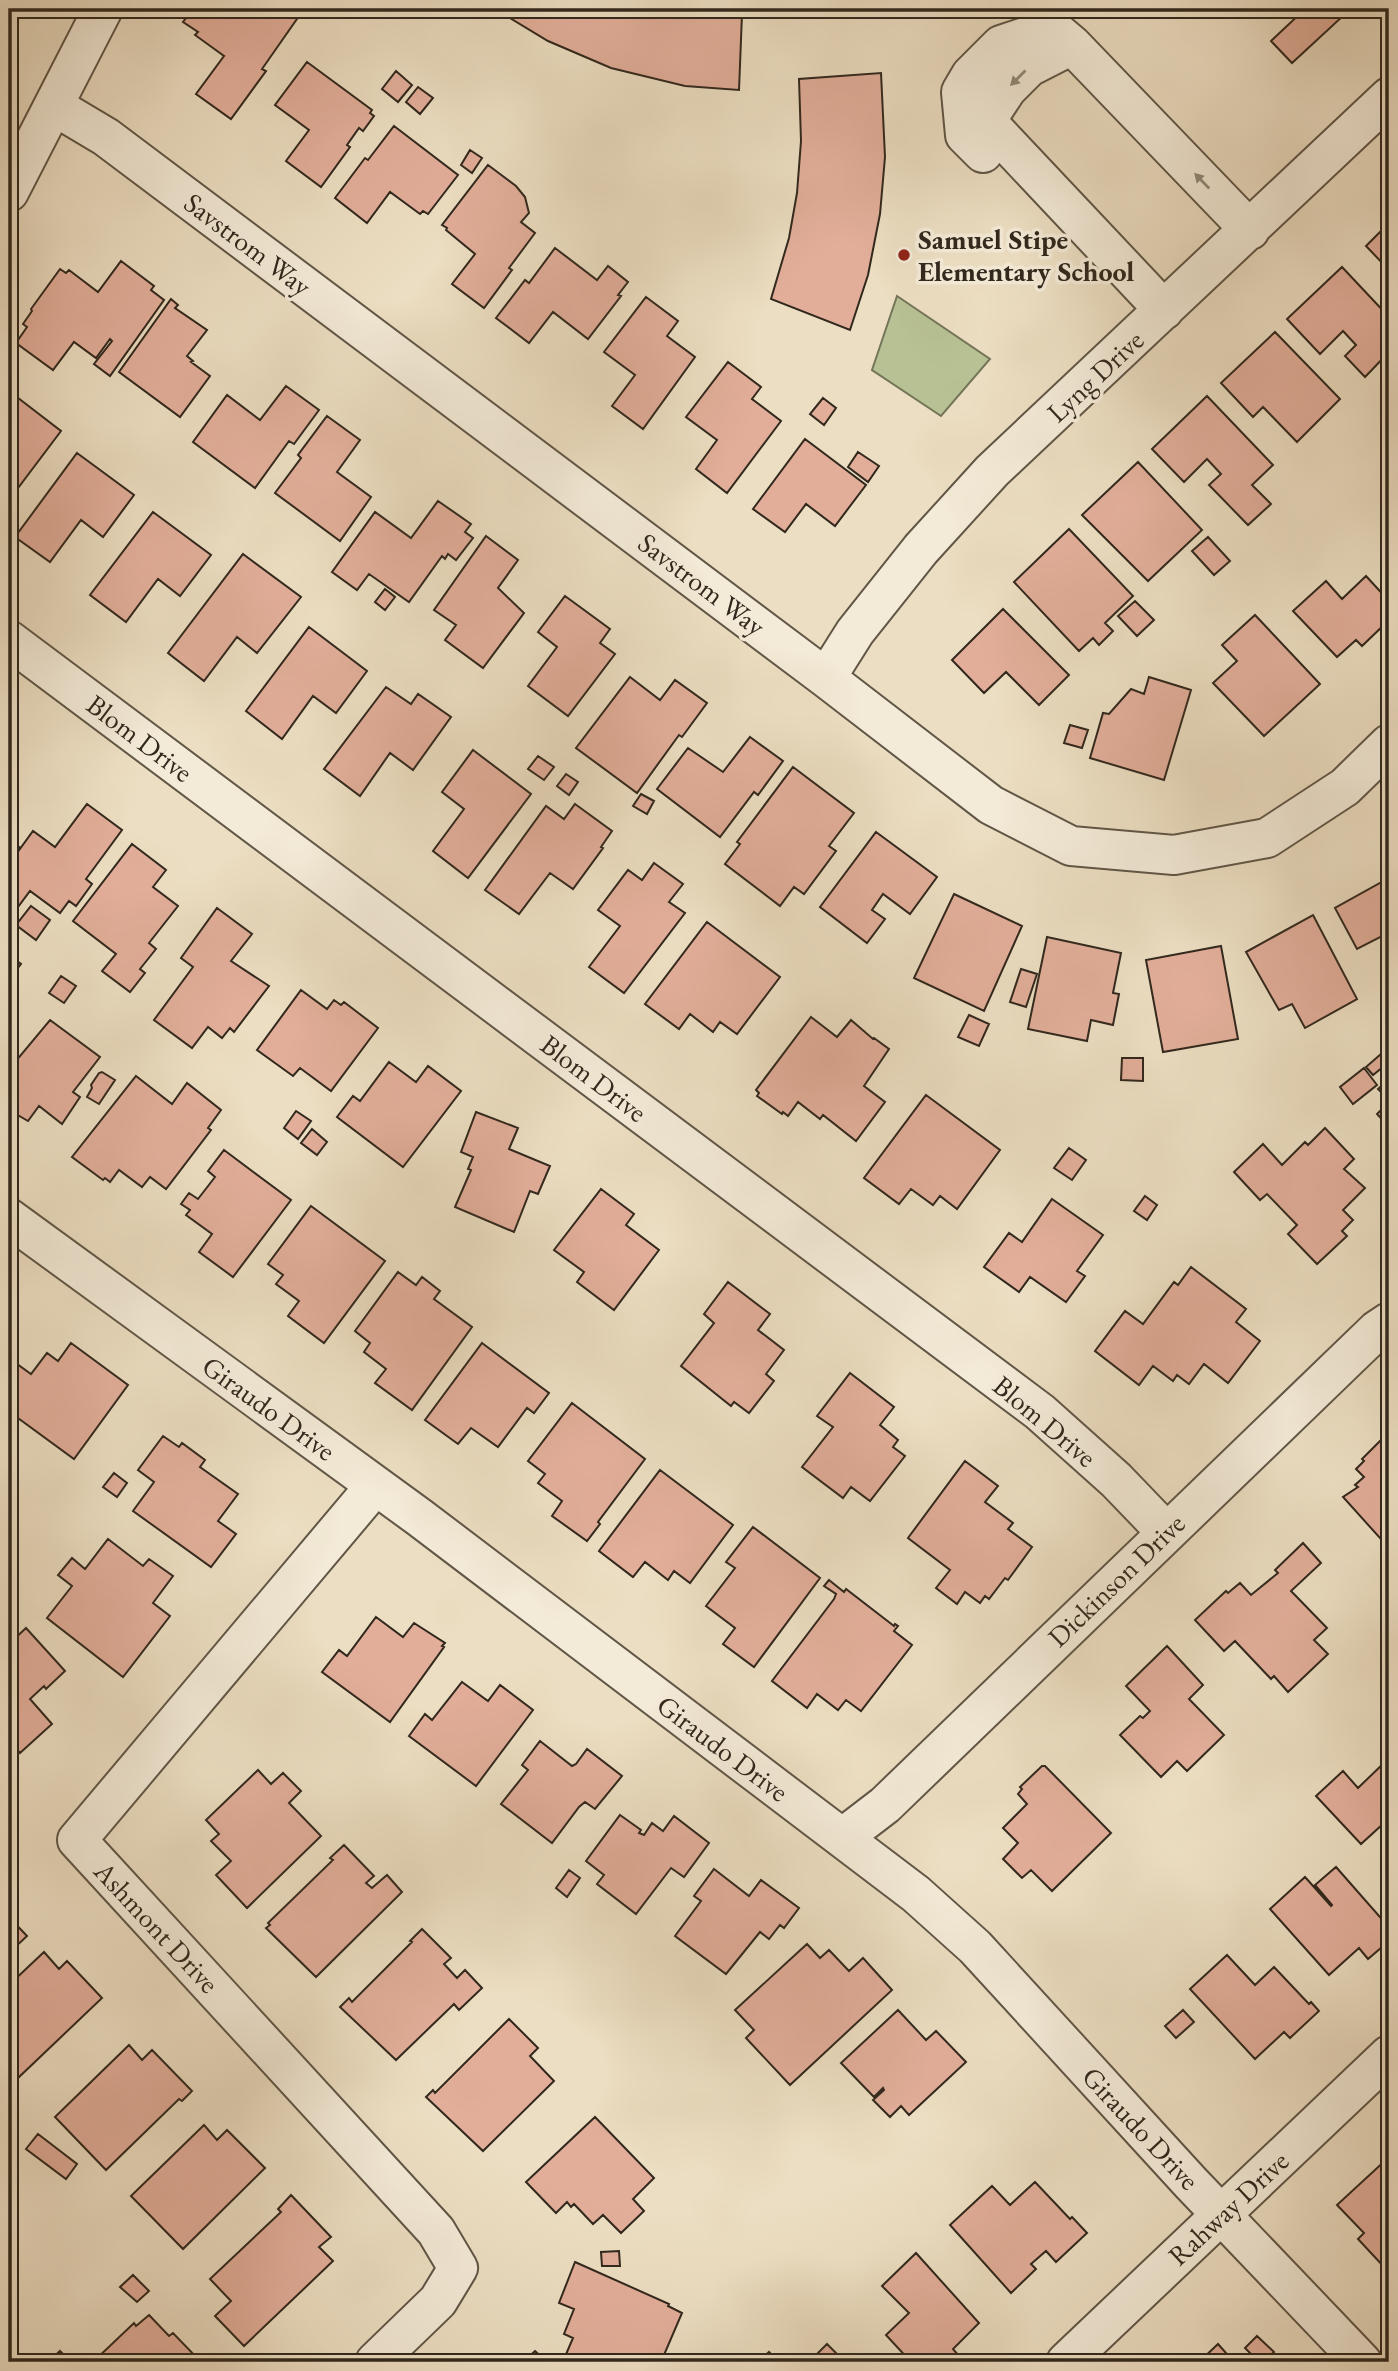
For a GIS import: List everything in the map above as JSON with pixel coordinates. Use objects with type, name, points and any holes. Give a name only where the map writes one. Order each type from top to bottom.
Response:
[{"type":"street","points":[[9,192],[103,9]]},
{"type":"street","points":[[1156,318],[965,135],[961,92],[971,75],[1001,45],[1025,37],[1059,34],[1250,230]]},
{"type":"street","name":"Lyng Drive","points":[[826,678],[855,632],[921,549],[992,471],[1389,97]]},
{"type":"street","name":"Savstrom Way","points":[[54,106],[106,137],[991,805],[1071,846],[1174,856],[1267,838],[1345,787],[1389,744]]},
{"type":"street","name":"Blom Drive","points":[[9,640],[1040,1412],[1116,1480],[1166,1532]]},
{"type":"street","name":"Giraudo Drive","points":[[15,1233],[375,1486],[916,1894],[975,1947],[1221,2214],[1362,2362]]},
{"type":"street","name":"Dickinson Drive","points":[[842,1838],[885,1805],[1166,1532],[1377,1330],[1389,1322]]},
{"type":"street","name":"Ashmont Drive","points":[[375,1486],[77,1840],[436,2231],[453,2258],[458,2268],[438,2301],[375,2362]]},
{"type":"street","name":"Rahway Drive","points":[[1066,2362],[1389,2055]]},
{"type":"green space","points":[[897,296],[990,359],[941,416],[872,370]]},
{"type":"building","points":[[193,9],[288,9],[299,16],[262,69],[266,71],[231,119],[196,94],[224,56],[195,35],[198,32],[183,22]]},
{"type":"building","points":[[495,9],[699,9],[742,14],[739,90],[685,86],[611,68],[548,41]]},
{"type":"building","points":[[1305,9],[1338,9],[1344,15],[1292,63],[1271,41]]},
{"type":"building","points":[[307,62],[372,110],[370,113],[374,116],[363,131],[359,128],[347,145],[350,147],[321,187],[286,161],[309,130],[275,105]]},
{"type":"building","points":[[396,71],[412,85],[398,102],[382,89]]},
{"type":"building","points":[[881,73],[885,157],[880,214],[868,275],[850,330],[771,299],[789,238],[797,193],[801,141],[799,79]]},
{"type":"building","points":[[418,87],[433,98],[420,114],[406,102]]},
{"type":"building","points":[[394,126],[458,175],[428,214],[423,211],[420,214],[390,192],[367,223],[335,198],[365,158],[368,160]]},
{"type":"building","points":[[470,150],[482,158],[472,173],[461,165]]},
{"type":"building","points":[[488,165],[516,186],[525,197],[529,213],[521,222],[535,233],[484,308],[452,284],[475,254],[442,225]]},
{"type":"building","points":[[1389,223],[1389,270],[1366,246]]},
{"type":"building","points":[[555,248],[597,280],[608,266],[628,282],[618,295],[621,296],[588,339],[553,312],[529,343],[496,318],[525,280],[529,283]]},
{"type":"building","points":[[121,261],[154,286],[151,290],[164,300],[110,376],[94,364],[112,341],[110,339],[96,358],[74,342],[53,370],[16,343],[27,327],[23,324],[31,309],[60,269],[66,273],[69,270],[98,292]]},
{"type":"building","points":[[1342,267],[1389,317],[1389,352],[1365,377],[1345,356],[1356,345],[1343,331],[1320,354],[1287,319]]},
{"type":"building","points":[[646,297],[678,321],[667,336],[695,357],[643,429],[612,406],[635,375],[604,352]]},
{"type":"building","points":[[171,299],[178,305],[175,308],[207,330],[187,356],[210,376],[180,417],[119,372]]},
{"type":"building","points":[[1275,332],[1340,399],[1297,442],[1263,407],[1253,417],[1221,383]]},
{"type":"building","points":[[728,362],[761,387],[752,399],[781,421],[727,493],[696,469],[717,440],[686,417]]},
{"type":"building","points":[[286,386],[319,410],[294,444],[289,441],[255,488],[193,442],[227,395],[260,420]]},
{"type":"building","points":[[9,391],[61,431],[18,488],[11,482],[9,486]]},
{"type":"building","points":[[1207,396],[1273,465],[1252,485],[1271,504],[1248,525],[1209,485],[1221,474],[1207,459],[1184,482],[1152,449]]},
{"type":"building","points":[[823,398],[836,408],[824,425],[810,414]]},
{"type":"building","points":[[327,416],[360,440],[337,472],[371,497],[340,541],[275,493],[301,458],[298,455]]},
{"type":"building","points":[[805,439],[866,485],[835,526],[806,504],[785,532],[753,509]]},
{"type":"building","points":[[858,452],[879,466],[868,482],[848,467]]},
{"type":"building","points":[[77,453],[134,495],[103,537],[81,520],[50,562],[15,537]]},
{"type":"building","points":[[1138,462],[1202,530],[1148,581],[1082,515]]},
{"type":"building","points":[[438,501],[471,524],[465,532],[473,538],[456,560],[448,554],[445,559],[442,556],[409,602],[369,574],[357,590],[332,572],[375,512],[411,538]]},
{"type":"building","points":[[153,512],[211,555],[180,596],[158,579],[126,622],[90,595]]},
{"type":"building","points":[[1069,529],[1133,596],[1105,623],[1113,631],[1099,645],[1093,638],[1079,651],[1014,582]]},
{"type":"building","points":[[486,536],[518,560],[498,588],[524,613],[483,668],[445,640],[456,625],[434,610]]},
{"type":"building","points":[[1208,537],[1230,561],[1214,575],[1192,551]]},
{"type":"building","points":[[243,554],[301,597],[257,653],[237,637],[204,681],[168,653]]},
{"type":"building","points":[[1366,576],[1389,601],[1389,620],[1362,646],[1356,640],[1337,657],[1293,611],[1326,581],[1342,599]]},
{"type":"building","points":[[385,589],[395,597],[385,610],[375,602]]},
{"type":"building","points":[[565,596],[610,629],[600,643],[615,654],[568,716],[528,686],[557,647],[538,632]]},
{"type":"building","points":[[1135,601],[1154,620],[1137,636],[1118,616]]},
{"type":"building","points":[[1003,609],[1069,675],[1039,705],[1006,672],[984,693],[952,660]]},
{"type":"building","points":[[1255,615],[1320,684],[1264,736],[1213,683],[1237,661],[1222,645]]},
{"type":"building","points":[[309,627],[367,671],[336,713],[313,696],[282,739],[246,711]]},
{"type":"building","points":[[630,677],[660,700],[675,680],[707,703],[682,737],[679,735],[637,793],[576,748]]},
{"type":"building","points":[[1149,677],[1191,690],[1164,780],[1090,758],[1103,713],[1109,714],[1131,689],[1144,694]]},
{"type":"building","points":[[386,687],[411,704],[418,694],[451,717],[413,770],[390,753],[360,796],[324,769]]},
{"type":"building","points":[[1070,725],[1088,730],[1082,748],[1064,743]]},
{"type":"building","points":[[750,737],[783,761],[758,795],[754,792],[720,837],[657,789],[688,748],[723,772]]},
{"type":"building","points":[[473,750],[531,794],[468,878],[433,851],[464,809],[442,792]]},
{"type":"building","points":[[538,756],[554,767],[544,780],[528,769]]},
{"type":"building","points":[[793,767],[854,813],[829,846],[836,851],[804,894],[794,887],[780,906],[725,864],[740,844],[737,842]]},
{"type":"building","points":[[566,774],[578,782],[569,795],[557,786]]},
{"type":"building","points":[[641,794],[654,801],[647,814],[633,806]]},
{"type":"building","points":[[87,804],[122,830],[86,879],[92,884],[76,906],[69,901],[60,913],[30,891],[15,911],[9,906],[9,864],[33,831],[55,847]]},
{"type":"building","points":[[575,804],[612,831],[573,889],[550,873],[519,914],[485,890],[546,806],[564,819]]},
{"type":"building","points":[[876,832],[937,877],[910,914],[883,894],[872,910],[885,919],[867,943],[820,907]]},
{"type":"building","points":[[9,839],[19,847],[9,860]]},
{"type":"building","points":[[132,844],[166,870],[153,887],[178,906],[149,943],[156,949],[140,969],[145,973],[130,992],[102,971],[116,954],[73,921]]},
{"type":"building","points":[[654,863],[683,884],[669,902],[685,913],[624,993],[589,967],[620,926],[598,910],[628,870],[642,880]]},
{"type":"building","points":[[1389,878],[1389,944],[1384,935],[1357,949],[1335,908]]},
{"type":"building","points":[[954,894],[1022,926],[984,1011],[914,978]]},
{"type":"building","points":[[31,906],[50,920],[36,940],[16,925]]},
{"type":"building","points":[[217,908],[252,934],[231,961],[269,986],[234,1032],[230,1028],[222,1038],[208,1027],[192,1048],[154,1020],[193,967],[181,958]]},
{"type":"building","points":[[1313,915],[1357,999],[1305,1028],[1292,1004],[1279,1010],[1246,952]]},
{"type":"building","points":[[707,922],[780,977],[737,1034],[720,1022],[713,1032],[690,1014],[679,1029],[645,1004]]},
{"type":"building","points":[[1047,937],[1121,953],[1113,993],[1119,994],[1113,1025],[1091,1020],[1087,1041],[1028,1029]]},
{"type":"building","points":[[1221,946],[1238,1039],[1163,1052],[1146,960]]},
{"type":"building","points":[[9,955],[21,964],[9,979]]},
{"type":"building","points":[[1021,969],[1037,974],[1026,1007],[1010,1002]]},
{"type":"building","points":[[61,976],[76,986],[64,1003],[49,993]]},
{"type":"building","points":[[301,990],[327,1009],[334,1000],[341,1005],[344,1002],[378,1028],[331,1091],[300,1068],[293,1076],[257,1050]]},
{"type":"building","points":[[969,1015],[989,1024],[979,1046],[958,1037]]},
{"type":"building","points":[[811,1017],[837,1037],[851,1020],[889,1049],[864,1086],[885,1102],[856,1141],[823,1115],[820,1119],[798,1102],[788,1116],[757,1096],[759,1093],[756,1090]]},
{"type":"building","points":[[50,1020],[100,1057],[73,1092],[80,1097],[62,1124],[39,1106],[28,1121],[9,1110],[9,1056],[16,1061]]},
{"type":"building","points":[[1389,1047],[1389,1062],[1373,1075],[1366,1067]]},
{"type":"building","points":[[1122,1058],[1143,1058],[1143,1081],[1121,1080]]},
{"type":"building","points":[[389,1062],[416,1082],[428,1066],[461,1091],[403,1167],[337,1117],[353,1096],[360,1101]]},
{"type":"building","points":[[1364,1068],[1377,1085],[1353,1104],[1340,1087]]},
{"type":"building","points":[[102,1072],[115,1080],[99,1104],[87,1097],[91,1085]]},
{"type":"building","points":[[136,1076],[172,1104],[187,1083],[221,1110],[208,1128],[211,1130],[166,1189],[150,1177],[142,1187],[119,1170],[110,1182],[105,1178],[103,1180],[72,1157]]},
{"type":"building","points":[[1389,1079],[1389,1100],[1378,1089]]},
{"type":"building","points":[[926,1095],[1000,1150],[957,1209],[940,1196],[933,1205],[911,1189],[899,1204],[864,1178]]},
{"type":"building","points":[[1389,1102],[1389,1127],[1377,1114]]},
{"type":"building","points":[[296,1111],[311,1121],[298,1139],[284,1128]]},
{"type":"building","points":[[476,1112],[518,1128],[509,1149],[550,1166],[538,1194],[530,1191],[514,1232],[455,1207],[471,1170],[468,1169],[473,1157],[461,1152]]},
{"type":"building","points":[[1325,1128],[1354,1159],[1344,1169],[1365,1188],[1343,1210],[1353,1220],[1342,1231],[1347,1236],[1317,1264],[1288,1234],[1297,1225],[1267,1194],[1260,1200],[1234,1172],[1263,1144],[1282,1165],[1305,1142],[1308,1145]]},
{"type":"building","points":[[312,1129],[327,1142],[317,1155],[301,1143]]},
{"type":"building","points":[[1069,1148],[1086,1160],[1072,1180],[1054,1168]]},
{"type":"building","points":[[224,1150],[291,1200],[233,1277],[199,1252],[212,1234],[186,1215],[190,1210],[181,1204],[189,1193],[198,1199],[215,1177],[208,1171]]},
{"type":"building","points":[[601,1189],[634,1214],[626,1225],[659,1250],[614,1310],[577,1282],[584,1272],[554,1250]]},
{"type":"building","points":[[1145,1196],[1157,1205],[1147,1220],[1134,1211]]},
{"type":"building","points":[[1052,1199],[1103,1235],[1077,1271],[1085,1276],[1066,1302],[1030,1277],[1019,1292],[984,1267],[1009,1233],[1022,1242]]},
{"type":"building","points":[[311,1206],[385,1261],[324,1343],[288,1316],[299,1301],[276,1284],[283,1275],[268,1264]]},
{"type":"building","points":[[1191,1267],[1246,1309],[1236,1322],[1260,1341],[1228,1383],[1204,1364],[1189,1384],[1177,1375],[1173,1381],[1153,1366],[1139,1385],[1095,1351],[1125,1311],[1143,1324],[1174,1282],[1178,1285]]},
{"type":"building","points":[[398,1272],[416,1285],[422,1277],[440,1291],[434,1299],[472,1327],[412,1410],[375,1383],[386,1369],[364,1352],[370,1343],[355,1331]]},
{"type":"building","points":[[728,1282],[770,1314],[758,1330],[784,1350],[766,1374],[774,1381],[749,1413],[734,1402],[731,1406],[681,1366],[714,1323],[704,1314]]},
{"type":"building","points":[[71,1343],[128,1385],[74,1459],[9,1413],[9,1376],[17,1364],[31,1374],[47,1353],[58,1361]]},
{"type":"building","points":[[482,1343],[549,1393],[534,1413],[527,1408],[498,1447],[471,1428],[458,1444],[425,1420]]},
{"type":"building","points":[[850,1373],[894,1407],[880,1425],[898,1440],[893,1447],[905,1456],[870,1501],[851,1487],[843,1498],[802,1467],[833,1427],[817,1416]]},
{"type":"building","points":[[572,1403],[645,1459],[587,1541],[552,1516],[562,1501],[538,1483],[545,1474],[528,1461]]},
{"type":"building","points":[[1389,1432],[1389,1548],[1343,1497],[1358,1487],[1355,1485],[1364,1477],[1356,1469],[1364,1461],[1362,1459]]},
{"type":"building","points":[[163,1436],[179,1447],[182,1443],[205,1460],[200,1467],[238,1494],[218,1521],[236,1534],[211,1567],[133,1511],[154,1482],[138,1470]]},
{"type":"building","points":[[965,1461],[998,1486],[985,1502],[1013,1523],[1008,1529],[1032,1547],[1008,1580],[1005,1578],[989,1599],[985,1596],[980,1603],[965,1592],[957,1604],[936,1588],[950,1570],[908,1538]]},
{"type":"building","points":[[660,1470],[733,1525],[690,1583],[674,1571],[668,1580],[645,1562],[633,1577],[599,1551]]},
{"type":"building","points":[[114,1473],[127,1483],[117,1497],[103,1487]]},
{"type":"building","points":[[753,1527],[820,1578],[754,1667],[723,1644],[735,1628],[706,1606],[735,1568],[726,1562]]},
{"type":"building","points":[[108,1539],[143,1566],[149,1559],[173,1576],[153,1603],[170,1616],[123,1677],[47,1618],[72,1586],[58,1575],[72,1558],[85,1569]]},
{"type":"building","points":[[1303,1543],[1321,1563],[1291,1591],[1327,1628],[1314,1640],[1328,1654],[1288,1692],[1274,1676],[1271,1679],[1235,1641],[1224,1651],[1195,1620],[1226,1591],[1228,1593],[1240,1583],[1251,1595],[1278,1573],[1275,1570]]},
{"type":"building","points":[[829,1580],[844,1592],[846,1589],[894,1626],[898,1626],[894,1631],[912,1645],[861,1711],[846,1700],[838,1710],[817,1694],[807,1708],[772,1681],[834,1599],[836,1594],[824,1586]]},
{"type":"building","points":[[376,1617],[403,1637],[414,1623],[445,1643],[390,1722],[322,1672],[339,1650],[347,1656]]},
{"type":"building","points":[[26,1628],[65,1671],[46,1689],[44,1686],[30,1699],[52,1724],[20,1753],[9,1739],[9,1644]]},
{"type":"building","points":[[1167,1646],[1203,1685],[1189,1699],[1224,1735],[1187,1771],[1177,1761],[1161,1777],[1120,1735],[1140,1716],[1143,1718],[1150,1711],[1126,1686]]},
{"type":"building","points":[[462,1682],[488,1701],[500,1685],[533,1710],[476,1786],[409,1736],[425,1714],[432,1720]]},
{"type":"building","points":[[540,1741],[572,1766],[587,1749],[622,1776],[595,1809],[585,1802],[579,1807],[552,1843],[501,1804],[528,1770],[522,1765]]},
{"type":"building","points":[[1386,1761],[1389,1764],[1389,1831],[1383,1824],[1361,1844],[1316,1796],[1343,1771],[1358,1788]]},
{"type":"building","points":[[1042,1766],[1111,1833],[1052,1891],[1031,1870],[1022,1878],[1003,1859],[1018,1843],[1003,1828],[1027,1804],[1018,1794],[1022,1789],[1020,1787]]},
{"type":"building","points":[[258,1770],[271,1784],[283,1773],[301,1791],[289,1803],[321,1836],[247,1908],[216,1875],[231,1861],[211,1841],[219,1834],[206,1820]]},
{"type":"building","points":[[620,1815],[644,1835],[652,1823],[663,1831],[674,1816],[709,1843],[684,1877],[671,1868],[636,1914],[597,1884],[604,1875],[586,1861]]},
{"type":"building","points":[[344,1845],[374,1876],[366,1883],[372,1888],[387,1875],[402,1892],[316,1977],[266,1928],[333,1860],[330,1858]]},
{"type":"building","points":[[1336,1867],[1389,1925],[1389,1941],[1368,1959],[1359,1948],[1329,1975],[1270,1909],[1305,1877],[1331,1906],[1315,1885]]},
{"type":"building","points":[[714,1869],[749,1896],[761,1880],[799,1908],[784,1928],[780,1925],[769,1939],[760,1932],[726,1974],[675,1936],[701,1901],[694,1896]]},
{"type":"building","points":[[569,1870],[580,1878],[567,1897],[556,1888]]},
{"type":"building","points":[[9,1917],[27,1936],[9,1953]]},
{"type":"building","points":[[422,1929],[451,1958],[444,1964],[457,1978],[465,1970],[482,1988],[459,2010],[454,2004],[396,2060],[340,2007],[349,1998],[352,2002]]},
{"type":"building","points":[[807,1944],[820,1958],[829,1950],[849,1971],[863,1958],[892,1990],[790,2085],[746,2038],[754,2030],[735,2010]]},
{"type":"building","points":[[44,1952],[59,1969],[67,1961],[102,1998],[18,2078],[9,2069],[9,1985]]},
{"type":"building","points":[[1227,1955],[1255,1985],[1274,1967],[1319,2011],[1290,2038],[1284,2032],[1255,2059],[1190,1989]]},
{"type":"building","points":[[898,2010],[926,2040],[936,2031],[966,2062],[909,2115],[901,2106],[890,2117],[873,2100],[883,2088],[874,2097],[841,2063]]},
{"type":"building","points":[[1183,2010],[1194,2022],[1176,2038],[1165,2026]]},
{"type":"building","points":[[509,2019],[538,2048],[530,2056],[554,2081],[483,2151],[426,2097],[433,2090],[435,2093]]},
{"type":"building","points":[[129,2045],[142,2060],[152,2050],[192,2091],[182,2101],[179,2099],[106,2170],[55,2117]]},
{"type":"building","points":[[595,2117],[654,2178],[633,2199],[644,2211],[621,2233],[603,2215],[593,2224],[574,2204],[571,2207],[567,2202],[556,2213],[526,2182]]},
{"type":"building","points":[[204,2125],[217,2140],[227,2130],[265,2168],[183,2249],[131,2196]]},
{"type":"building","points":[[38,2134],[77,2164],[66,2179],[26,2149]]},
{"type":"building","points":[[1389,2157],[1389,2264],[1385,2268],[1358,2239],[1364,2233],[1337,2205]]},
{"type":"building","points":[[1035,2182],[1087,2233],[1056,2262],[1046,2251],[1031,2264],[1036,2269],[1011,2293],[950,2225],[992,2186],[1010,2205]]},
{"type":"building","points":[[291,2195],[331,2237],[319,2247],[333,2261],[244,2346],[215,2316],[231,2301],[210,2279],[281,2212],[278,2209]]},
{"type":"building","points":[[619,2251],[620,2266],[602,2266],[601,2252]]},
{"type":"building","points":[[916,2253],[979,2323],[953,2349],[958,2355],[951,2362],[911,2362],[886,2335],[909,2313],[882,2286]]},
{"type":"building","points":[[575,2262],[669,2304],[668,2306],[682,2313],[661,2362],[572,2362],[564,2359],[573,2338],[564,2334],[574,2309],[559,2303]]},
{"type":"building","points":[[133,2275],[149,2291],[137,2302],[120,2287]]},
{"type":"building","points":[[149,2315],[169,2336],[173,2333],[201,2362],[93,2362],[134,2323],[136,2326]]},
{"type":"building","points":[[1257,2336],[1274,2352],[1263,2362],[1259,2362],[1245,2348]]},
{"type":"building","points":[[827,2344],[845,2362],[809,2362]]},
{"type":"building","points":[[1218,2344],[1234,2362],[1199,2362]]},
{"type":"building","points":[[60,2351],[71,2362],[48,2362]]},
{"type":"building","points":[[535,2351],[546,2361],[523,2362]]},
{"type":"building","points":[[769,2352],[779,2362],[758,2362]]},
{"type":"place","name":"Samuel Stipe Elementary School","points":[[904,255]]}]
